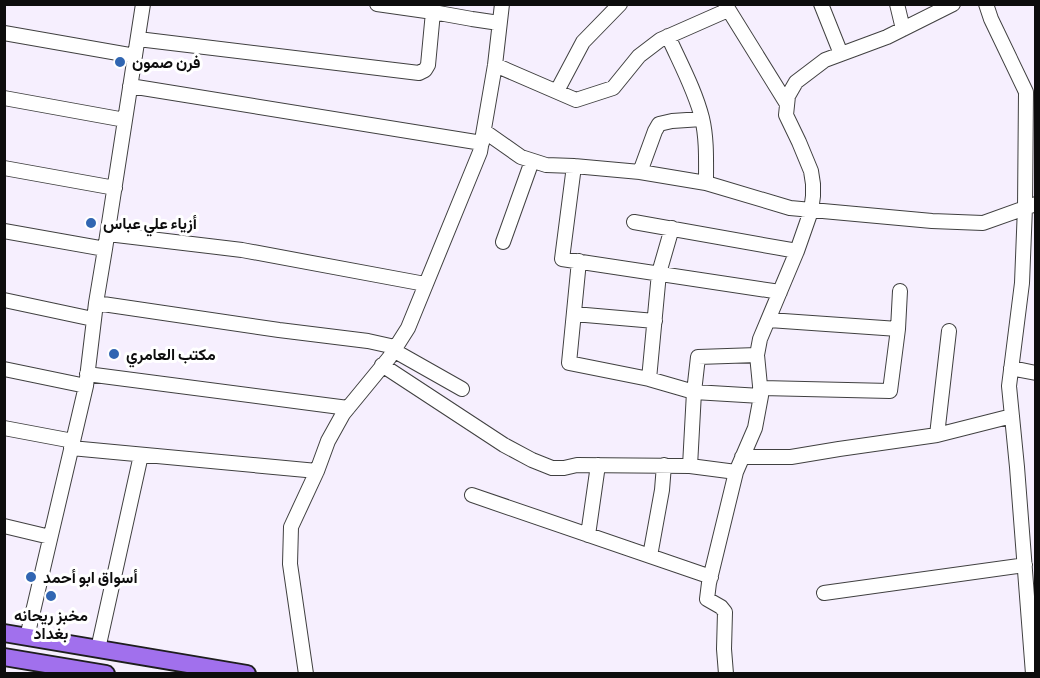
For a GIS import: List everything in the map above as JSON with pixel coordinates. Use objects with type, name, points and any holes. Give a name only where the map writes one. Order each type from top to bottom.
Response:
[{"type":"main road","points":[[4,633],[247,674]]},
{"type":"main road","points":[[4,657],[106,674]]},
{"type":"street","points":[[27,637],[86,380],[93,320],[143,4]]},
{"type":"street","points":[[376,4],[499,23]]},
{"type":"street","points":[[306,674],[290,564],[291,527],[328,441],[348,408],[388,358],[408,328],[480,152],[495,65],[502,4]]},
{"type":"street","points":[[556,91],[583,42],[620,4]]},
{"type":"street","points":[[821,4],[841,54]]},
{"type":"street","points":[[897,4],[903,29]]},
{"type":"street","points":[[726,674],[725,612],[707,599],[711,576],[736,472],[755,428],[761,392],[757,355],[760,339],[811,211],[813,184],[811,171],[786,115],[788,96],[796,82],[825,60],[887,37],[953,4]]},
{"type":"street","points":[[986,4],[1026,92],[1030,206],[1009,386],[1033,674]]},
{"type":"street","points":[[495,65],[576,100],[613,88],[639,56],[660,40],[727,7],[787,104]]},
{"type":"street","points":[[138,39],[419,73],[429,65],[433,12]]},
{"type":"street","points":[[4,33],[135,56]]},
{"type":"street","points":[[668,36],[695,94],[702,119],[706,183]]},
{"type":"street","points":[[130,86],[483,137],[521,157],[546,165],[640,172],[706,183],[779,205],[811,211],[932,222],[983,223],[1030,206]]},
{"type":"street","points":[[4,99],[125,120]]},
{"type":"street","points":[[640,172],[659,124],[702,119]]},
{"type":"street","points":[[502,242],[532,161]]},
{"type":"street","points":[[574,166],[562,259],[780,292]]},
{"type":"street","points":[[4,168],[115,188]]},
{"type":"street","points":[[634,222],[797,251]]},
{"type":"street","points":[[649,379],[659,273],[672,228]]},
{"type":"street","points":[[4,231],[105,249]]},
{"type":"street","points":[[108,234],[242,250],[425,284]]},
{"type":"street","points":[[579,261],[568,363],[649,379],[694,392],[890,391],[900,291]]},
{"type":"street","points":[[4,300],[93,320]]},
{"type":"street","points":[[96,303],[279,330],[358,339],[394,348],[462,389]]},
{"type":"street","points":[[574,314],[655,321]]},
{"type":"street","points":[[769,320],[898,329]]},
{"type":"street","points":[[937,435],[949,331]]},
{"type":"street","points":[[690,466],[698,357],[757,355]]},
{"type":"street","points":[[382,365],[504,445],[552,468],[577,465],[664,465],[736,472]]},
{"type":"street","points":[[1011,368],[1035,373]]},
{"type":"street","points":[[4,369],[348,408]]},
{"type":"street","points":[[742,457],[791,457],[937,435],[1012,416]]},
{"type":"street","points":[[4,428],[72,444],[141,454],[316,471]]},
{"type":"street","points":[[98,649],[141,454]]},
{"type":"street","points":[[588,535],[598,465]]},
{"type":"street","points":[[650,556],[662,490],[664,465]]},
{"type":"street","points":[[472,495],[711,576]]},
{"type":"street","points":[[4,526],[50,537]]},
{"type":"street","points":[[824,593],[1025,565]]},
{"type":"place","name":"فرن صمون","points":[[120,62]]},
{"type":"place","name":"أزياء علي عباس","points":[[91,223]]},
{"type":"place","name":"مكتب العامري","points":[[114,354]]},
{"type":"place","name":"أسواق ابو أحمد","points":[[31,577]]},
{"type":"place","name":"مخبز ريحانه بغداد","points":[[51,596]]}]
